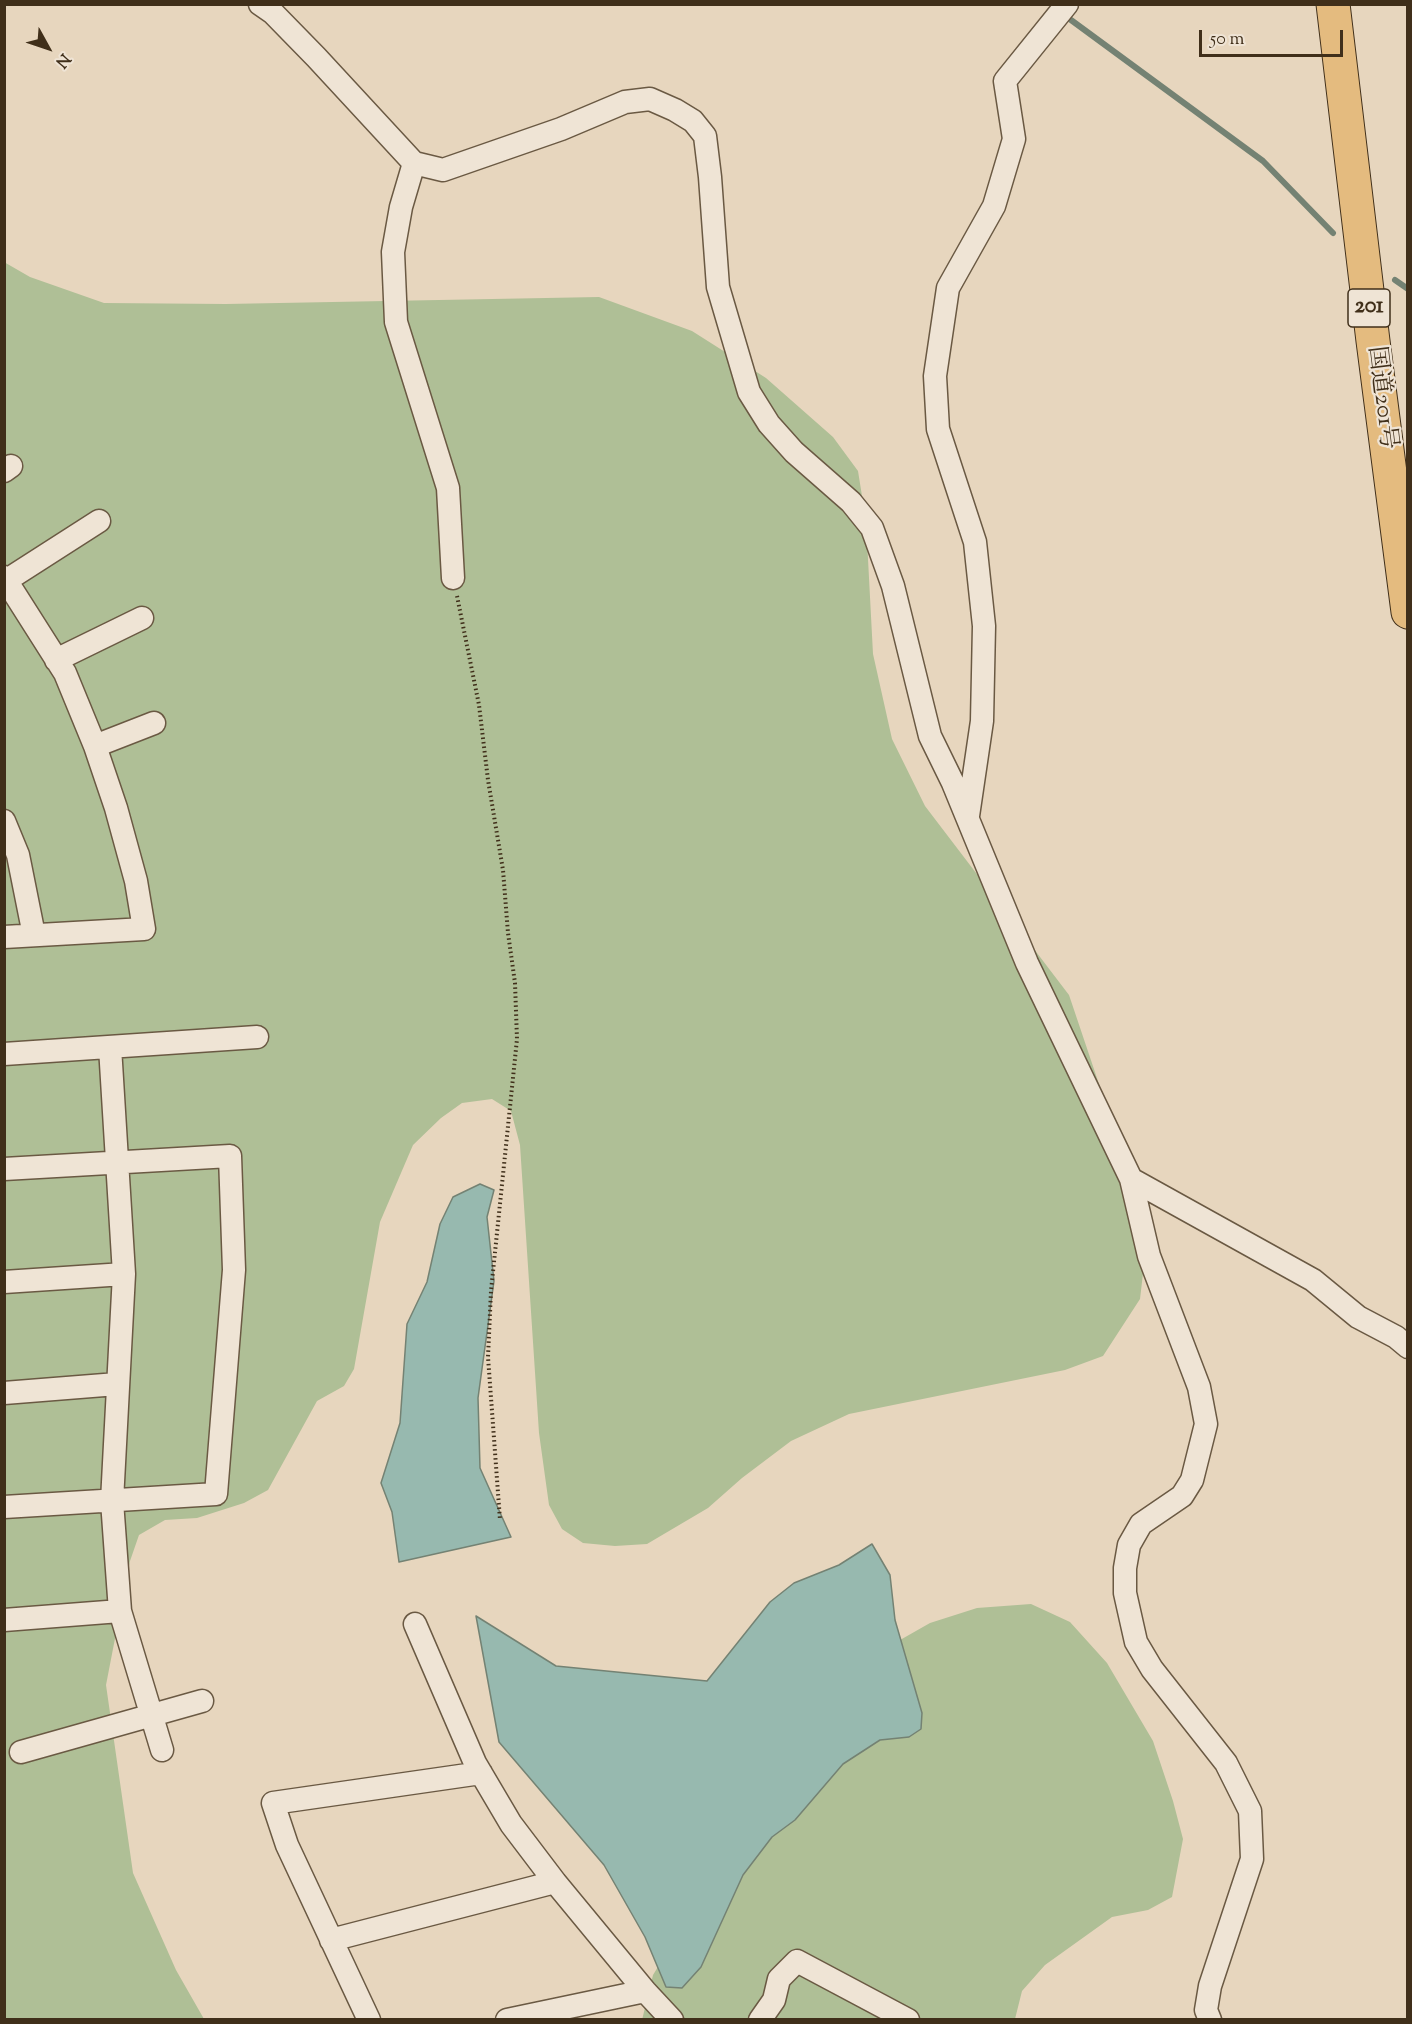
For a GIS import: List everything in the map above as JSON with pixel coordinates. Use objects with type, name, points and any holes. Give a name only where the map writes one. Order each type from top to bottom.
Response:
[{"type":"highway","name":"国道201号","points":[[1333,4],[1407,612]]},
{"type":"street","points":[[260,4],[273,13],[309,49],[414,163],[443,170],[561,129],[625,102],[650,99],[693,121],[705,136],[718,286],[749,392],[769,424],[794,452],[851,501],[872,528],[893,586],[930,736],[968,818],[1027,963],[1131,1179],[1149,1256],[1199,1387],[1206,1424],[1192,1480],[1182,1496],[1141,1524],[1129,1545],[1125,1568],[1125,1593],[1136,1642],[1152,1669],[1226,1763],[1250,1811],[1252,1859],[1210,1986],[1206,2010],[1210,2019]]},
{"type":"street","points":[[968,818],[982,721],[984,626],[975,542],[938,429],[935,376],[948,288],[994,206],[1014,140],[1005,81],[1067,4]]},
{"type":"street","points":[[414,163],[401,207],[393,252],[396,322],[448,488],[453,578]]},
{"type":"street","points":[[4,937],[144,928],[136,881],[116,808],[95,746],[64,673],[6,579],[99,521]]},
{"type":"street","points":[[56,660],[142,618]]},
{"type":"street","points":[[95,746],[154,723]]},
{"type":"street","points":[[4,821],[18,855],[33,935]]},
{"type":"street","points":[[4,1054],[257,1037]]},
{"type":"street","points":[[110,1047],[123,1274],[112,1501],[120,1611],[162,1750]]},
{"type":"street","points":[[4,1169],[230,1156],[234,1270],[216,1494],[4,1507]]},
{"type":"street","points":[[1131,1179],[1313,1280],[1358,1317],[1396,1337],[1407,1347]]},
{"type":"street","points":[[4,1282],[123,1274]]},
{"type":"street","points":[[4,1393],[117,1384]]},
{"type":"street","points":[[4,1620],[120,1611]]},
{"type":"street","points":[[415,1624],[481,1773],[511,1824],[555,1882],[645,1991],[672,2019]]},
{"type":"street","points":[[21,1752],[202,1701]]},
{"type":"street","points":[[369,2019],[287,1845],[273,1803],[481,1773]]},
{"type":"street","points":[[331,1940],[555,1882]]},
{"type":"street","points":[[760,2019],[774,2000],[779,1979],[797,1961],[908,2019]]},
{"type":"street","points":[[507,2019],[645,1991]]},
{"type":"path","points":[[453,578],[479,705],[488,780],[503,870],[515,983],[518,1039],[491,1291],[488,1357],[500,1520]]},
{"type":"green space","points":[[4,262],[30,277],[104,303],[226,304],[599,297],[692,331],[766,378],[833,437],[858,471],[866,521],[873,654],[892,739],[925,806],[1069,995],[1134,1188],[1144,1265],[1140,1299],[1103,1356],[1065,1370],[849,1414],[791,1441],[742,1478],[708,1508],[647,1544],[615,1546],[583,1543],[562,1529],[549,1505],[539,1433],[520,1145],[511,1111],[492,1099],[462,1103],[441,1118],[413,1145],[380,1222],[354,1369],[344,1386],[317,1401],[268,1490],[244,1503],[197,1518],[165,1520],[139,1535],[130,1561],[106,1685],[133,1873],[176,1970],[204,2019],[5,2019]]},
{"type":"green space","points":[[1031,1604],[1070,1622],[1107,1663],[1153,1741],[1183,1839],[1172,1897],[1148,1910],[1112,1917],[1045,1965],[1022,1991],[1015,2019],[642,2020],[653,1975],[712,1878],[886,1648],[930,1623],[977,1608]]},
{"type":"water","points":[[480,1184],[494,1190],[487,1217],[494,1281],[478,1398],[480,1468],[511,1537],[399,1562],[392,1512],[381,1483],[400,1423],[407,1324],[427,1282],[440,1224],[453,1197]]},
{"type":"water","points":[[872,1544],[890,1575],[895,1620],[922,1713],[921,1729],[909,1737],[880,1740],[843,1764],[795,1820],[772,1837],[743,1875],[701,1967],[682,1988],[666,1987],[645,1937],[604,1865],[499,1742],[476,1616],[556,1666],[707,1681],[770,1602],[794,1583],[839,1565]]},
{"type":"waterway","points":[[1071,20],[1263,161],[1333,233]]},
{"type":"waterway","points":[[1395,280],[1408,289]]}]
